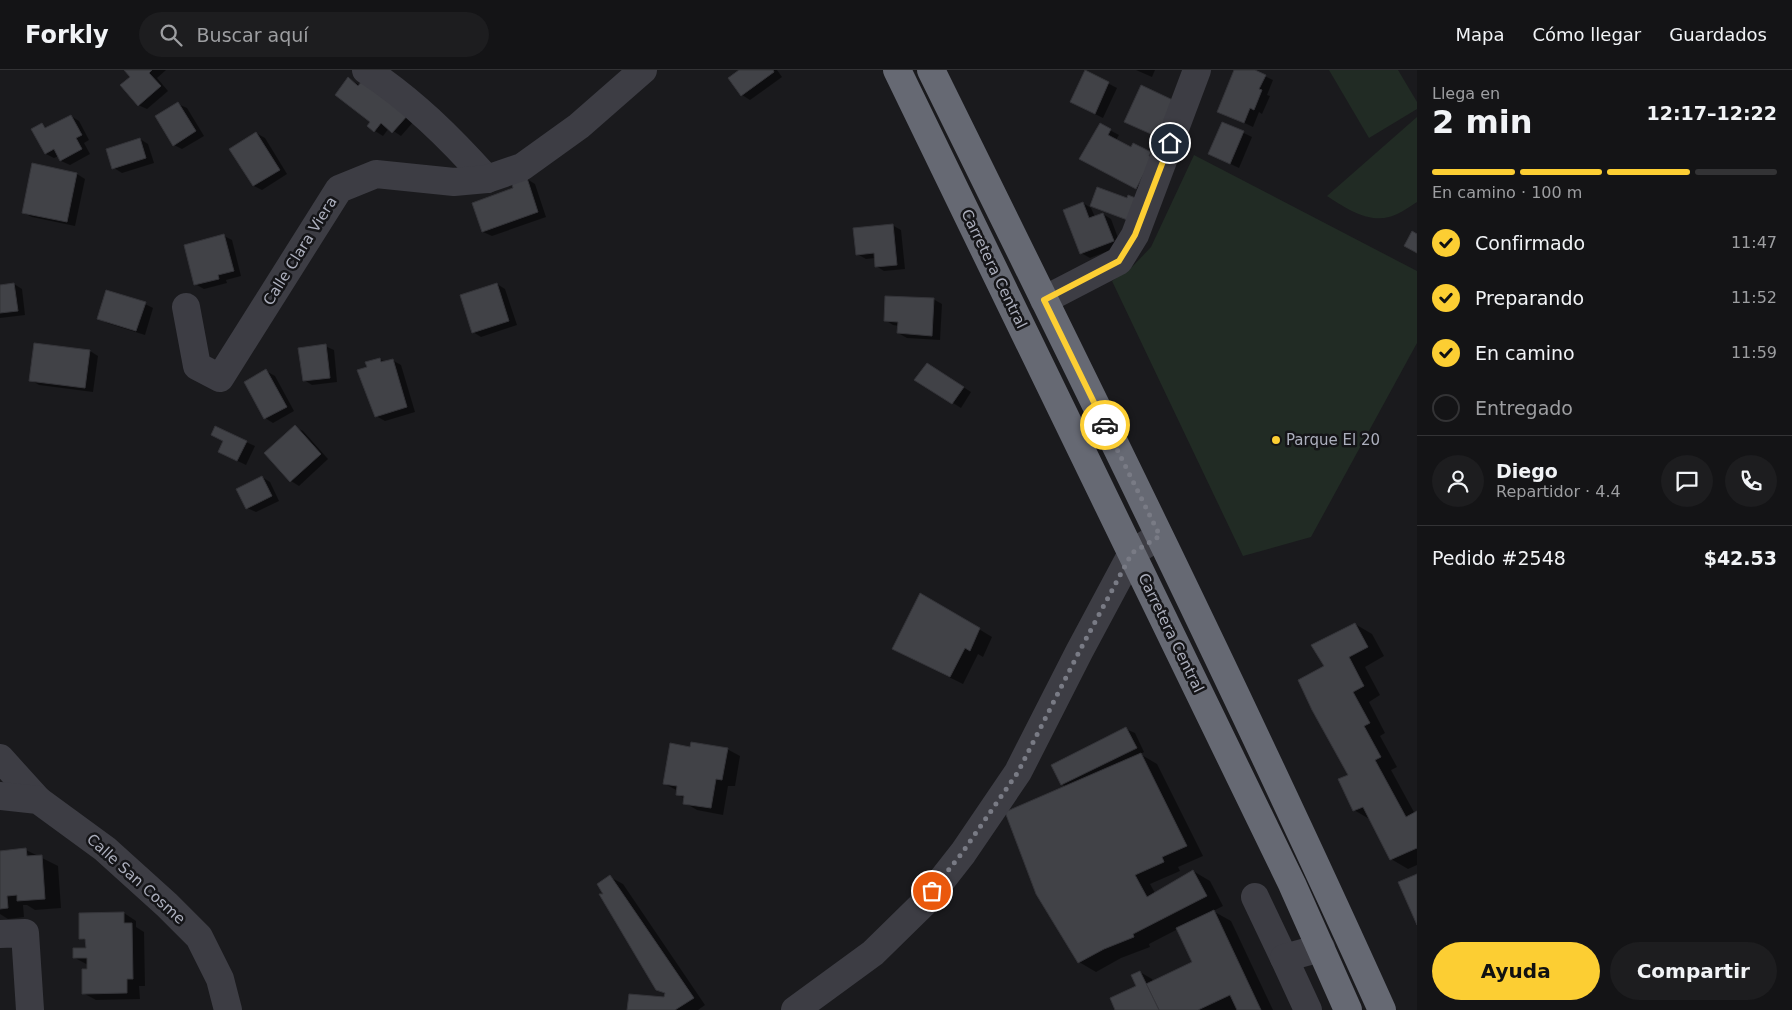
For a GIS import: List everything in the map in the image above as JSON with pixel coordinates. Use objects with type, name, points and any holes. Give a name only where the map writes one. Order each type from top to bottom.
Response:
[{"type":"highway","name":"Carretera Central","points":[[897,70],[1288,875],[1348,1010]]},
{"type":"highway","name":"Carretera Central","points":[[931,70],[1160,536],[1320,874],[1382,1010]]},
{"type":"street","points":[[366,70],[394,88],[454,143],[487,179]]},
{"type":"street","name":"Calle Clara Viera","points":[[186,307],[197,366],[220,378],[339,189],[376,174],[454,182],[487,179],[522,167],[579,126],[643,70]]},
{"type":"street","points":[[1044,300],[1119,261],[1135,235],[1197,70]]},
{"type":"street","points":[[795,1010],[818,1002],[873,953],[922,904],[962,853],[1018,772],[1074,660],[1132,553],[1160,536]]},
{"type":"street","name":"Calle San Cosme","points":[[0,758],[38,800],[105,849],[199,937],[220,979],[228,1010]]},
{"type":"street","points":[[0,796],[38,800]]},
{"type":"street","points":[[1255,898],[1308,1010]]},
{"type":"street","points":[[0,934],[25,933],[30,1010]]},
{"type":"street","points":[[1284,958],[1321,948]]},
{"type":"shaded area","points":[[1329,70],[1398,70],[1417,102],[1417,109],[1369,138]]},
{"type":"shaded area","points":[[1417,117],[1417,202],[1392,216],[1372,218],[1356,213],[1327,196]]},
{"type":"shaded area","name":"Parque El 20","points":[[1194,155],[1417,271],[1417,343],[1311,537],[1243,556],[1112,281],[1132,267],[1151,247]]},
{"type":"building","points":[[124,70],[152,70],[149,73],[161,86],[138,106],[120,85],[130,77]]},
{"type":"building","points":[[739,70],[773,70],[774,72],[741,96],[728,78]]},
{"type":"building","points":[[1085,70],[1109,82],[1095,114],[1070,102]]},
{"type":"building","points":[[1234,70],[1255,70],[1266,75],[1259,89],[1262,90],[1254,110],[1250,108],[1244,123],[1217,112]]},
{"type":"building","points":[[348,77],[358,86],[362,81],[408,115],[392,133],[381,123],[374,132],[367,126],[370,122],[335,95]]},
{"type":"building","points":[[1141,85],[1177,102],[1160,138],[1124,122]]},
{"type":"building","points":[[178,102],[196,131],[173,146],[155,116]]},
{"type":"building","points":[[71,115],[82,135],[76,138],[82,149],[60,161],[54,149],[45,154],[31,129],[42,123],[45,128]]},
{"type":"building","points":[[1222,122],[1244,131],[1230,164],[1208,154]]},
{"type":"building","points":[[1100,123],[1111,129],[1108,135],[1131,147],[1133,143],[1151,152],[1149,156],[1152,158],[1136,189],[1079,159]]},
{"type":"building","points":[[256,132],[280,170],[253,186],[229,149]]},
{"type":"building","points":[[140,138],[146,158],[112,169],[106,149]]},
{"type":"building","points":[[32,163],[77,173],[67,222],[22,213]]},
{"type":"building","points":[[527,178],[538,212],[482,232],[472,203],[513,188],[512,184]]},
{"type":"building","points":[[1097,187],[1127,198],[1128,195],[1138,199],[1130,221],[1090,206]]},
{"type":"building","points":[[1083,202],[1089,218],[1103,213],[1114,241],[1080,254],[1063,210]]},
{"type":"building","points":[[893,224],[897,265],[875,267],[874,253],[856,255],[853,228]]},
{"type":"building","points":[[1412,231],[1417,234],[1417,253],[1404,246]]},
{"type":"building","points":[[224,234],[234,271],[218,275],[219,279],[194,285],[184,245]]},
{"type":"building","points":[[14,283],[18,311],[0,313],[0,285]]},
{"type":"building","points":[[497,283],[509,321],[472,333],[460,295]]},
{"type":"building","points":[[106,290],[146,302],[136,331],[97,319]]},
{"type":"building","points":[[885,296],[934,298],[932,336],[897,333],[898,322],[884,321]]},
{"type":"building","points":[[34,343],[90,350],[85,388],[29,381]]},
{"type":"building","points":[[326,344],[330,378],[303,381],[298,348]]},
{"type":"building","points":[[380,358],[381,362],[393,359],[407,407],[375,417],[357,370],[367,367],[365,362]]},
{"type":"building","points":[[927,363],[964,387],[952,404],[914,380]]},
{"type":"building","points":[[266,369],[287,407],[264,419],[244,382]]},
{"type":"building","points":[[295,425],[321,454],[290,482],[264,453]]},
{"type":"building","points":[[215,426],[247,441],[237,461],[218,452],[223,441],[211,435]]},
{"type":"building","points":[[262,476],[272,496],[246,509],[236,489]]},
{"type":"building","points":[[920,593],[980,628],[970,651],[965,648],[950,677],[892,649]]},
{"type":"building","points":[[1355,623],[1368,647],[1349,657],[1364,686],[1353,692],[1370,723],[1364,726],[1381,757],[1375,760],[1406,817],[1417,811],[1417,848],[1390,860],[1363,807],[1353,811],[1338,779],[1348,775],[1312,710],[1298,680],[1324,666],[1311,645]]},
{"type":"building","points":[[1126,727],[1137,748],[1061,785],[1051,765]]},
{"type":"building","points":[[691,742],[728,748],[722,780],[716,779],[711,808],[683,804],[684,796],[676,795],[677,786],[663,784],[670,743],[690,747]]},
{"type":"building","points":[[1141,753],[1187,846],[1162,857],[1164,862],[1135,875],[1147,897],[1193,870],[1207,896],[1133,934],[1134,937],[1104,949],[1078,963],[1036,894],[1005,812]]},
{"type":"building","points":[[26,848],[27,856],[42,855],[45,899],[17,901],[17,895],[7,896],[8,908],[0,909],[0,851]]},
{"type":"building","points":[[1417,874],[1417,925],[1398,882]]},
{"type":"building","points":[[610,875],[694,998],[675,1010],[627,1010],[629,994],[664,997],[665,993],[656,990],[599,894],[603,894],[597,884]]},
{"type":"building","points":[[1214,910],[1261,1010],[1237,1010],[1230,995],[1198,1010],[1159,1010],[1146,984],[1192,962],[1176,928]]},
{"type":"building","points":[[124,912],[124,923],[132,923],[133,979],[127,979],[127,993],[82,994],[82,969],[87,969],[87,958],[73,958],[73,948],[86,948],[85,939],[79,939],[79,913]]},
{"type":"building","points":[[1140,971],[1159,1010],[1115,1010],[1110,998],[1136,986],[1131,975]]},
{"type":"way so far","points":[[932,891],[962,853],[1018,772],[1132,553],[1160,536],[1105,425]]},
{"type":"place","name":"Parque El 20","points":[[1276,440]]},
{"type":"route","points":[[1105,425],[1044,300],[1119,261],[1135,235],[1170,143]]}]
